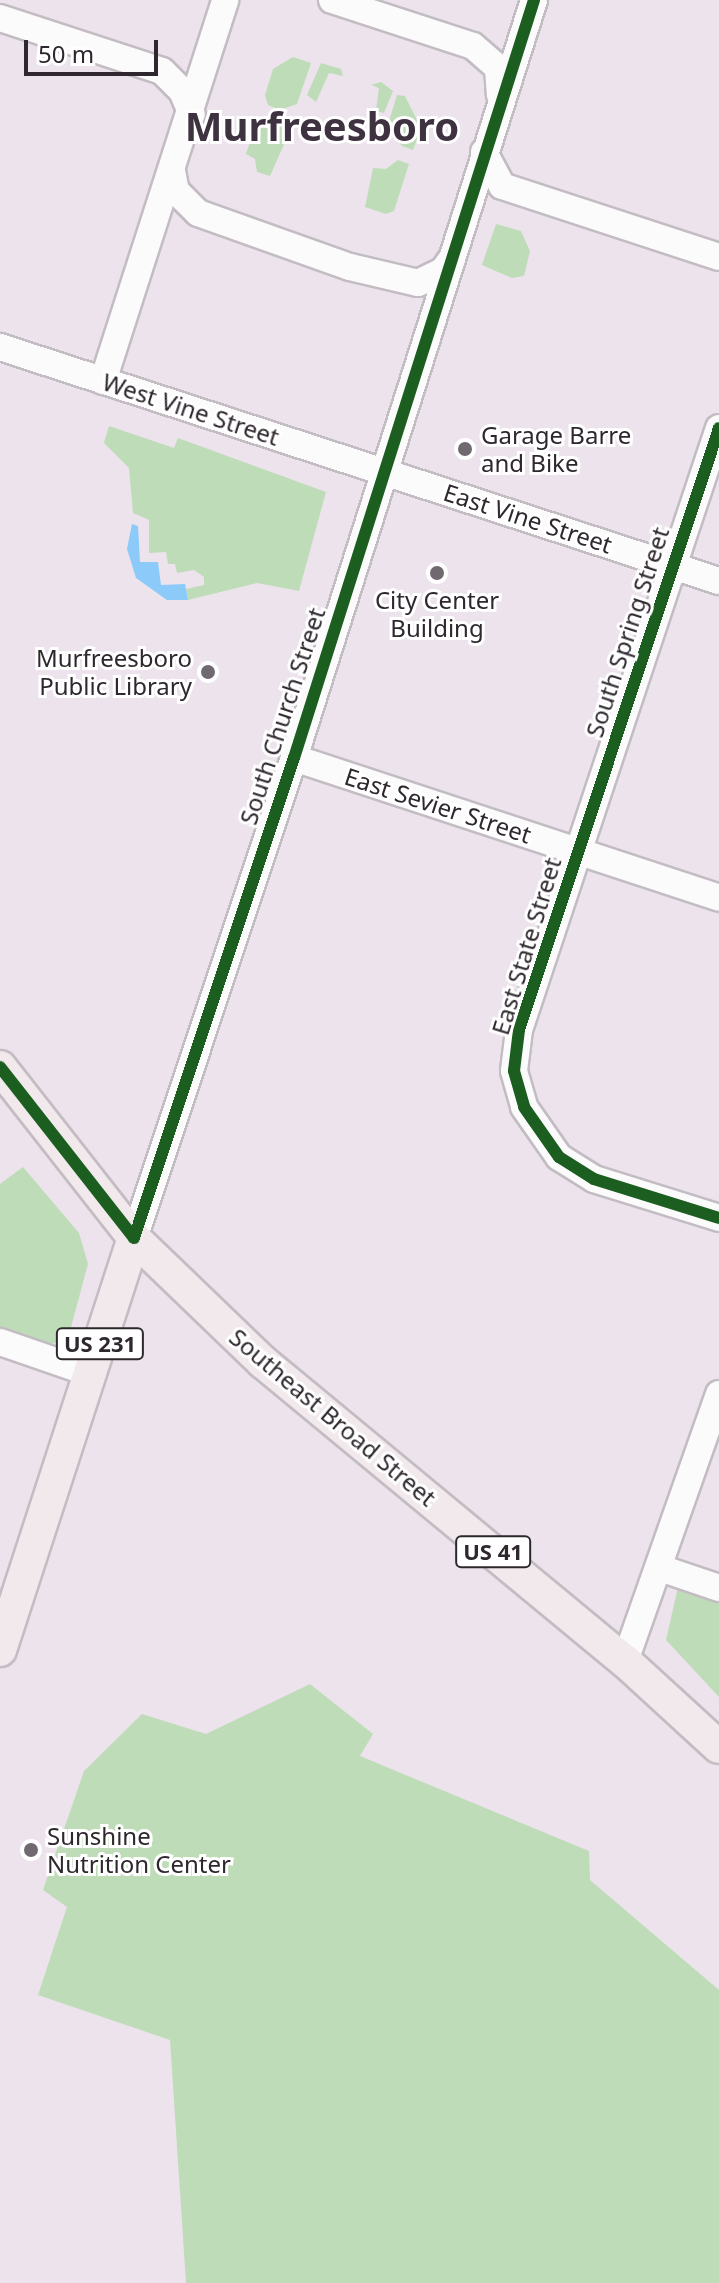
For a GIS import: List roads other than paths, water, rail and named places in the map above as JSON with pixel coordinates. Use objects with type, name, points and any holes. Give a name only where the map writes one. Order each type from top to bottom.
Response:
[{"type":"main road","name":"US 41","points":[[0,1067],[134,1238]]},
{"type":"main road","name":"South Church Street","points":[[0,1648],[134,1238]]},
{"type":"main road","name":"Southeast Broad Street","points":[[134,1238],[263,1362],[625,1661],[719,1747]]},
{"type":"street","points":[[103,381],[192,114],[225,0]]},
{"type":"street","points":[[332,0],[473,46],[498,68],[500,99]]},
{"type":"street","name":"South Church Street","points":[[134,1238],[294,758],[382,471],[534,0]]},
{"type":"street","points":[[0,18],[162,71],[182,91],[192,114]]},
{"type":"street","points":[[162,71],[211,53]]},
{"type":"street","points":[[484,152],[502,186],[719,257]]},
{"type":"street","points":[[172,171],[184,203],[209,219],[404,283],[429,280],[448,266],[455,251]]},
{"type":"street","points":[[468,206],[502,186]]},
{"type":"street","name":"West Vine Street","points":[[0,347],[382,471]]},
{"type":"street","name":"South Spring Street","points":[[578,851],[719,428]]},
{"type":"street","name":"East Vine Street","points":[[382,471],[719,581]]},
{"type":"street","name":"East Sevier Street","points":[[294,758],[719,898]]},
{"type":"street","name":"East State Street","points":[[578,851],[519,1030],[514,1071],[524,1107],[559,1157],[594,1179],[719,1218]]},
{"type":"street","points":[[0,1342],[90,1373]]},
{"type":"street","points":[[625,1661],[719,1394]]},
{"type":"street","points":[[660,1568],[719,1588]]},
{"type":"water","points":[[132,524],[138,526],[140,562],[158,562],[161,585],[185,584],[188,600],[167,600],[136,578],[127,549]]},
{"type":"place","name":"Garage Barre and Bike","points":[[465,449]]},
{"type":"place","name":"City Center Building","points":[[437,573]]},
{"type":"place","name":"Murfreesboro Public Library","points":[[208,672]]},
{"type":"place","name":"Sunshine Nutrition Center","points":[[31,1850]]},
{"type":"district","name":"Murfreesboro","points":[[322,126]]}]
